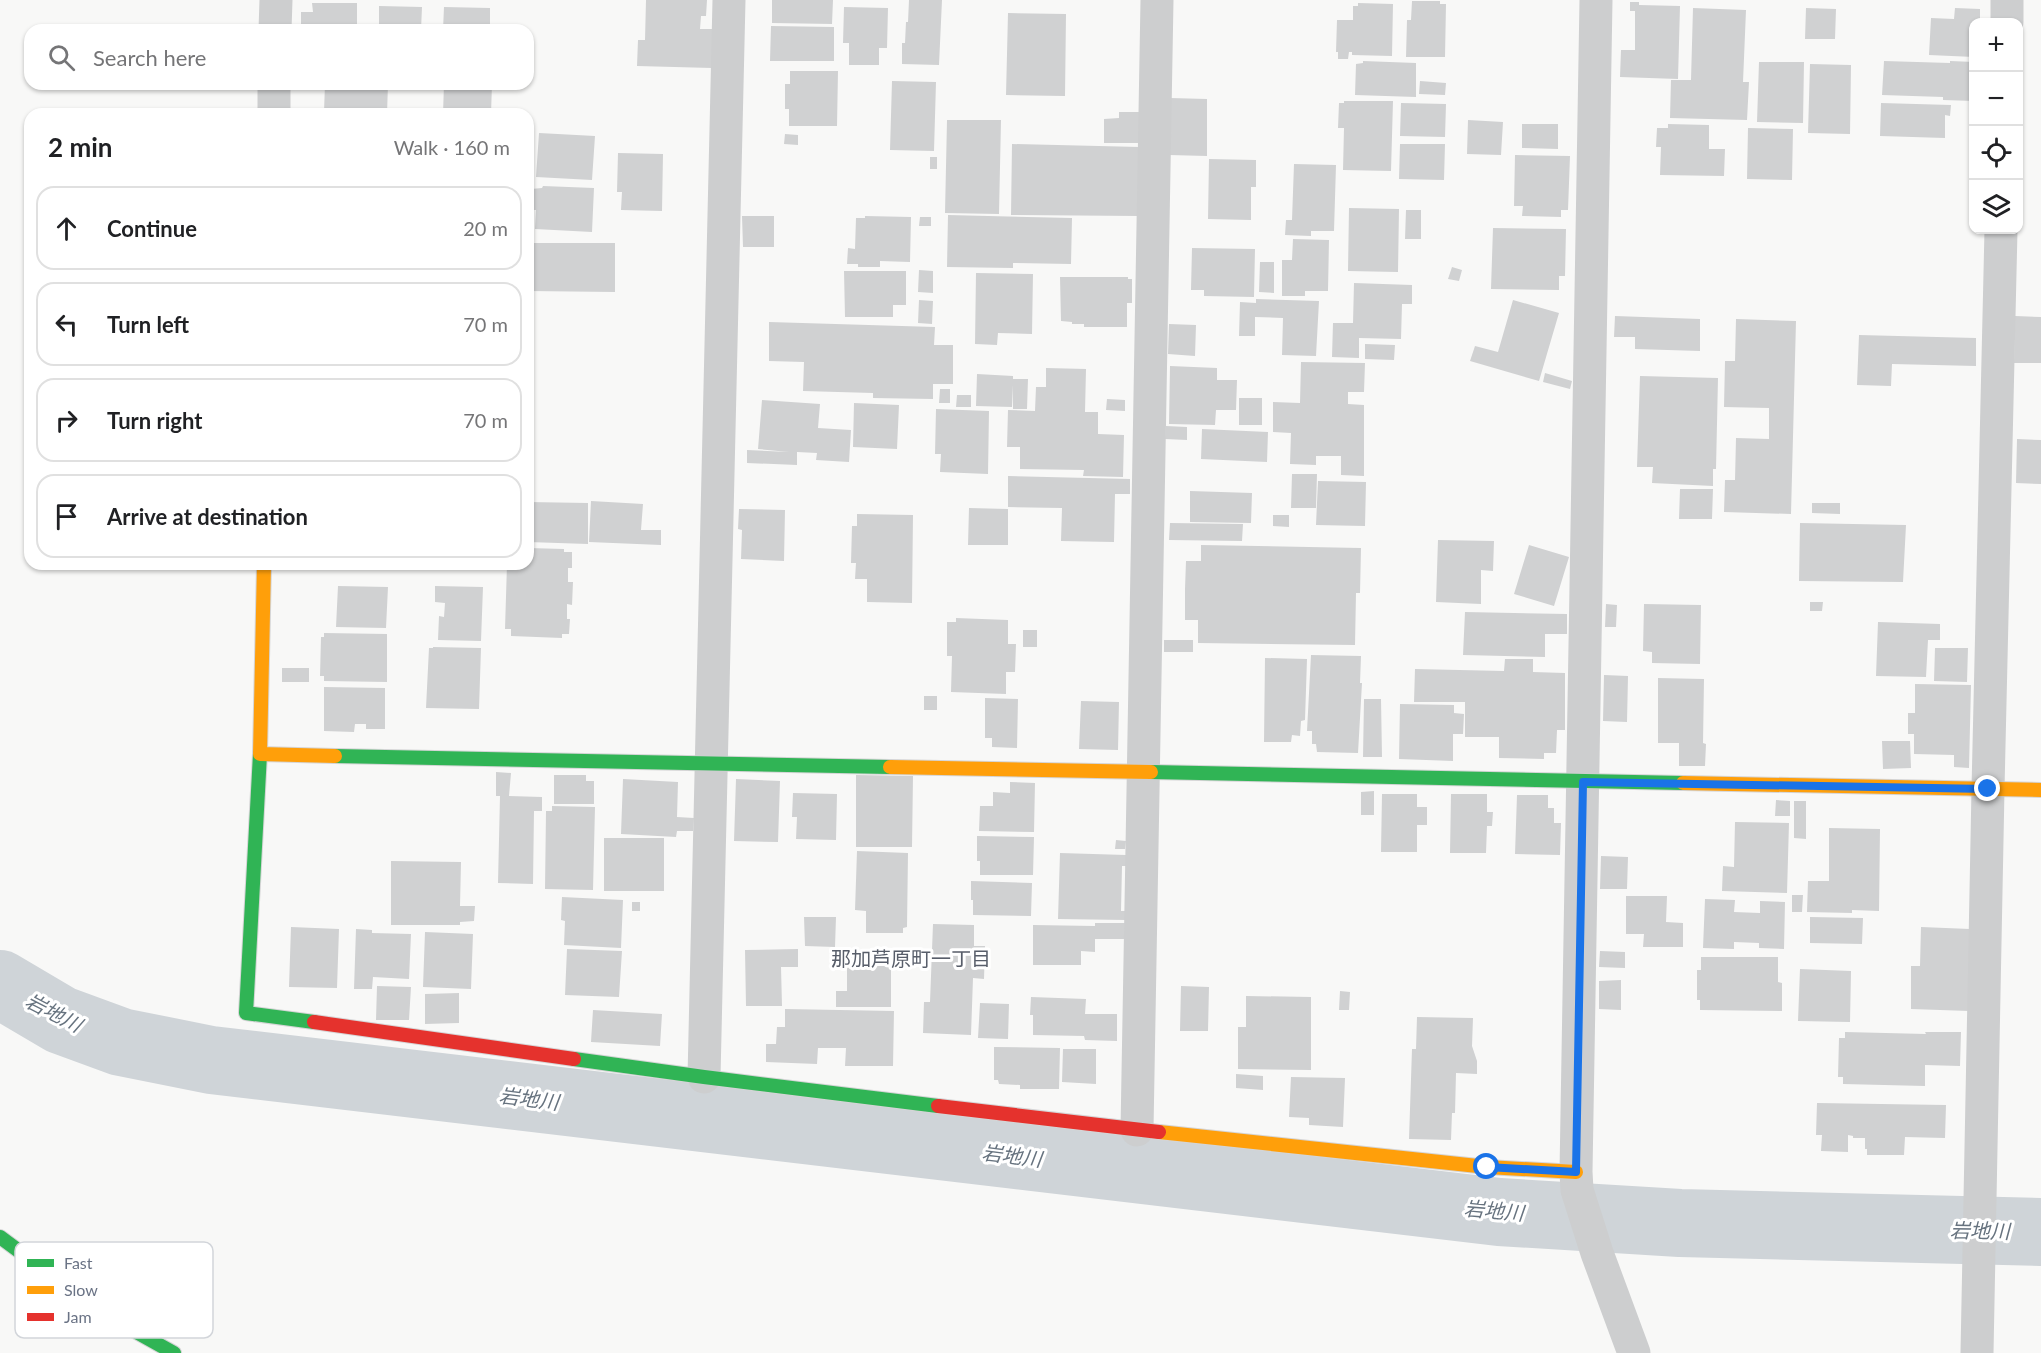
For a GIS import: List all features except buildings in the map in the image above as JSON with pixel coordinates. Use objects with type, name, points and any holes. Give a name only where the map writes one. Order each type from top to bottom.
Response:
[{"type":"street","points":[[275,24],[276,0]]},
{"type":"street","points":[[704,1077],[729,0]]},
{"type":"street","points":[[1137,1130],[1157,0]]},
{"type":"street","points":[[1596,0],[1576,1181],[1597,1253],[1634,1353]]},
{"type":"street","points":[[2007,0],[2007,18]]},
{"type":"street","points":[[274,90],[274,108]]},
{"type":"street","points":[[1977,1353],[2001,234]]},
{"type":"street","points":[[264,570],[260,754],[246,1013],[704,1077],[1137,1130],[1487,1167],[1576,1181]]},
{"type":"street","points":[[260,754],[2041,790]]},
{"type":"street","points":[[0,1237],[15,1248]]},
{"type":"street","points":[[147,1338],[174,1353]]},
{"type":"waterway","name":"岩地川","points":[[0,984],[61,1020],[121,1042],[211,1060],[1499,1212],[1680,1223],[2041,1232]]},
{"type":"traffic: fast","points":[[260,754],[246,1013],[314,1022]]},
{"type":"traffic: fast","points":[[335,756],[890,767]]},
{"type":"traffic: fast","points":[[1151,772],[1683,783]]},
{"type":"traffic: fast","points":[[574,1059],[938,1106]]},
{"type":"traffic: fast","points":[[0,1237],[15,1248]]},
{"type":"traffic: fast","points":[[147,1338],[174,1353]]},
{"type":"traffic: slow","points":[[264,570],[260,754],[335,756]]},
{"type":"traffic: slow","points":[[890,767],[1151,772]]},
{"type":"traffic: slow","points":[[1683,783],[2041,790]]},
{"type":"traffic: slow","points":[[1159,1132],[1487,1167],[1576,1172]]},
{"type":"traffic: jam","points":[[314,1022],[574,1059]]},
{"type":"traffic: jam","points":[[938,1106],[1159,1132]]},
{"type":"district","name":"那加芦原町一丁目","points":[[911,958]]},
{"type":"route","points":[[1487,1167],[1576,1172],[1583,782],[1988,789]]}]
